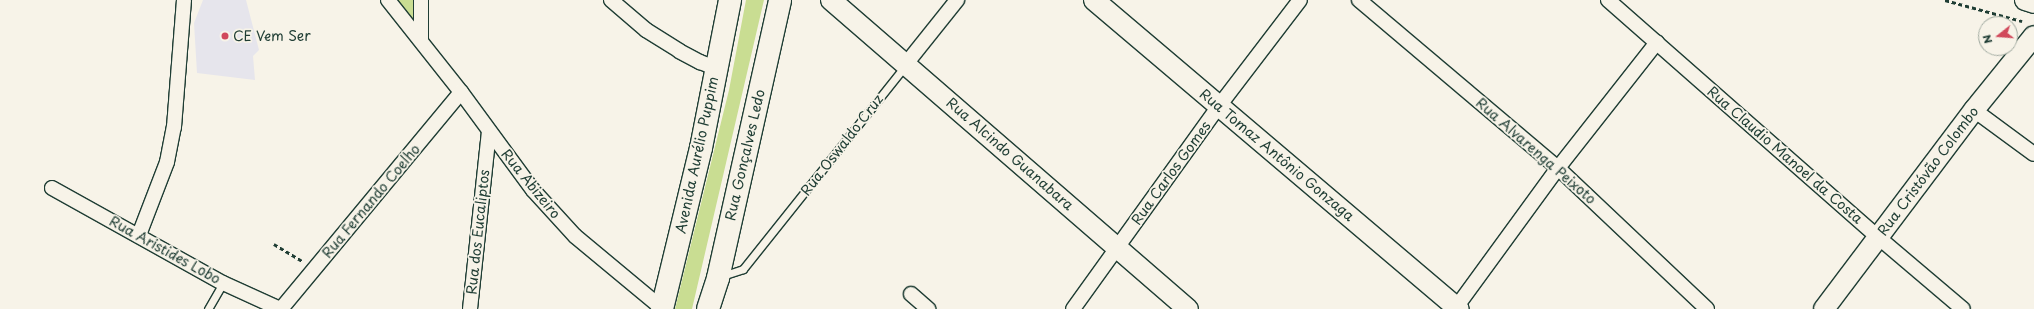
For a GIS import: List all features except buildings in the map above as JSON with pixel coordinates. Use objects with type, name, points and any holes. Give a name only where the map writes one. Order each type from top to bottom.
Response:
[{"type":"main road","name":"Avenida Aurélio Puppim","points":[[662,309],[702,148],[730,0]]},
{"type":"main road","name":"Rua Gonçalves Ledo","points":[[708,309],[718,278],[780,0]]},
{"type":"street","points":[[139,235],[167,162],[174,127],[184,0]]},
{"type":"street","name":"Rua Abizeiro","points":[[388,0],[461,92],[533,190],[575,236],[662,309]]},
{"type":"street","points":[[421,0],[421,40]]},
{"type":"street","points":[[611,0],[646,30],[678,51],[716,68]]},
{"type":"street","name":"Rua Alcindo Guanabara","points":[[831,0],[1188,309]]},
{"type":"street","name":"Rua Oswaldo Cruz","points":[[906,64],[957,0]]},
{"type":"street","name":"Rua Tomaz Antônio Gonzaga","points":[[1094,0],[1457,308]]},
{"type":"street","name":"Rua Carlos Gomes","points":[[1073,309],[1219,106],[1300,0]]},
{"type":"street","name":"Rua Alvarenga Peixoto","points":[[1359,0],[1558,168],[1707,309]]},
{"type":"street","name":"Rua Claudio Manoel da Costa","points":[[1608,0],[1878,237],[1963,309]]},
{"type":"street","points":[[2025,0],[2034,3]]},
{"type":"street","name":"Rua Cristóvão Colombo","points":[[1824,309],[1974,110],[2030,29]]},
{"type":"street","points":[[1457,308],[1558,168],[1657,42]]},
{"type":"street","name":"Rua Fernando Coelho","points":[[280,309],[461,92]]},
{"type":"street","points":[[1974,110],[2034,154]]},
{"type":"street","name":"Rua dos Eucaliptos","points":[[470,309],[489,132]]},
{"type":"street","name":"Rua Aristides Lobo","points":[[52,188],[223,283],[280,309]]},
{"type":"street","points":[[911,294],[928,309]]},
{"type":"lane","name":"Rua Oswaldo Cruz","points":[[718,278],[743,269],[906,64]]},
{"type":"lane","points":[[208,309],[223,283]]},
{"type":"path","points":[[1944,0],[2030,29]]},
{"type":"path","points":[[274,244],[314,268]]},
{"type":"shaded area","name":"CE Vem Ser","points":[[203,0],[246,0],[259,50],[253,56],[255,80],[197,73],[194,23]]},
{"type":"green space","points":[[396,0],[415,0],[416,24]]},
{"type":"green space","points":[[746,0],[764,0],[692,309],[675,309],[729,90]]},
{"type":"place","name":"CE Vem Ser","points":[[225,36]]}]
